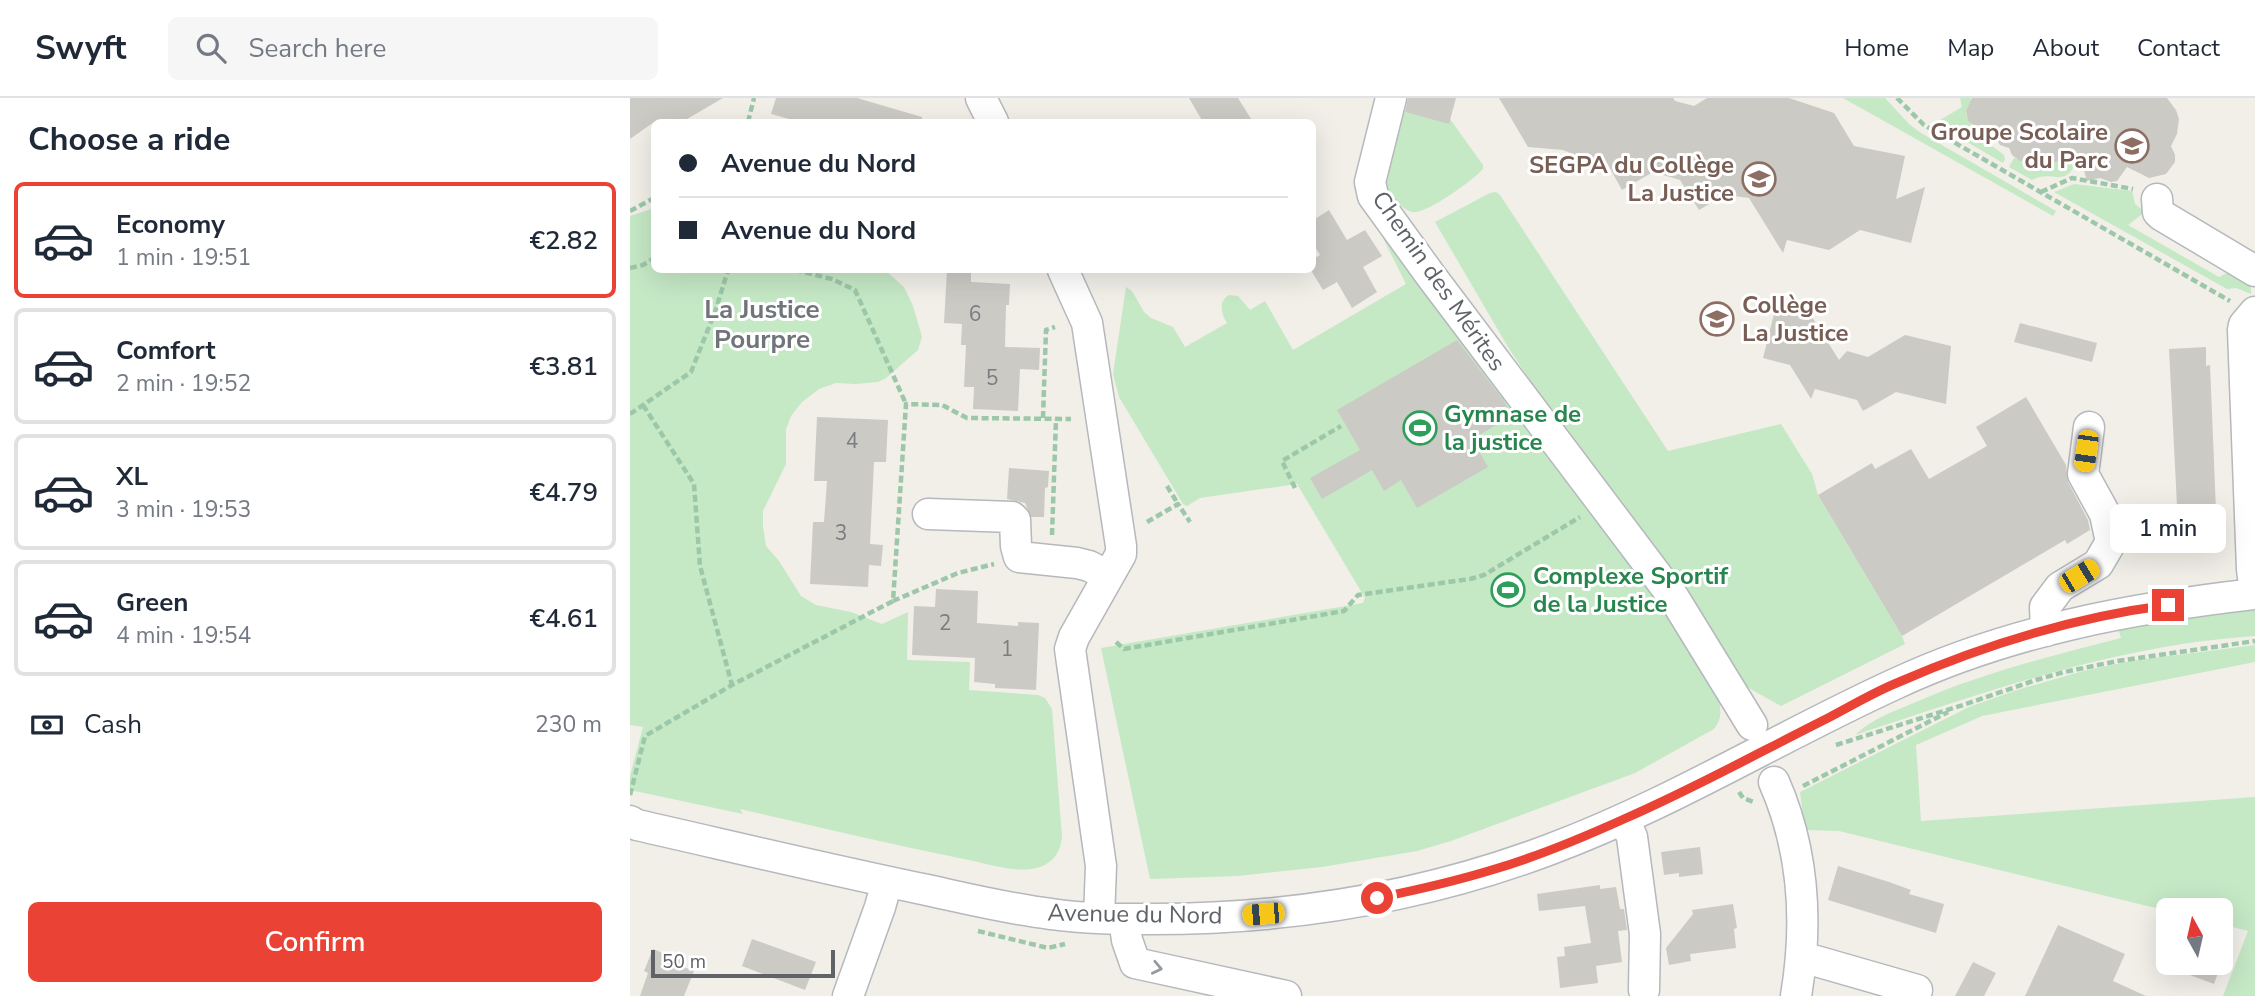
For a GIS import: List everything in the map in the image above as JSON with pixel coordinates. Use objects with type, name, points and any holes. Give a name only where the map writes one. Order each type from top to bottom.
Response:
[{"type":"street","name":"Chemin des Mérites","points":[[1391,98],[1370,183],[1373,196],[1674,598],[1752,725]]},
{"type":"street","points":[[2157,198],[2158,212],[2161,215],[2255,271]]},
{"type":"street","points":[[1065,273],[1087,323],[1121,546],[1121,554],[1074,637],[1070,649],[1111,919],[1127,940],[1135,963],[1286,996]]},
{"type":"street","points":[[2250,322],[2252,569],[2255,594]]},
{"type":"street","points":[[2046,631],[2045,607],[2060,587],[2098,564],[2110,542],[2105,514],[2083,474],[2089,427]]},
{"type":"street","points":[[928,514],[1012,517],[1015,520],[1019,557],[1077,563],[1108,576]]},
{"type":"street","name":"Avenue du Nord","points":[[632,824],[887,882],[1021,909],[1111,919],[1238,917],[1315,909],[1436,886],[1554,849],[1624,819],[1896,683],[1991,647],[2148,607],[2255,594]]},
{"type":"street","points":[[1777,790],[1793,835],[1802,904],[1802,957],[1796,996]]},
{"type":"street","points":[[1624,819],[1632,837],[1645,934],[1644,990]]},
{"type":"street","points":[[848,996],[887,882]]},
{"type":"street","points":[[1802,957],[1917,990]]},
{"type":"path","points":[[749,119],[754,98]]},
{"type":"path","points":[[1897,98],[1924,125],[2040,192],[2250,322]]},
{"type":"path","points":[[2040,192],[2072,178],[2130,188],[2157,198]]},
{"type":"path","points":[[630,211],[651,200]]},
{"type":"path","points":[[630,268],[651,259]]},
{"type":"path","points":[[630,414],[691,372],[727,273]]},
{"type":"path","points":[[807,273],[832,279],[855,290],[906,404],[893,601]]},
{"type":"path","points":[[1044,418],[1046,330],[1055,327]]},
{"type":"path","points":[[906,404],[942,405],[967,418],[1071,419]]},
{"type":"path","points":[[643,405],[694,484],[700,566],[732,685]]},
{"type":"path","points":[[1052,543],[1056,419]]},
{"type":"path","points":[[1295,488],[1282,461],[1341,426]]},
{"type":"path","points":[[1167,486],[1191,522]]},
{"type":"path","points":[[1147,522],[1178,504]]},
{"type":"path","points":[[1116,642],[1124,649],[1344,611],[1358,595],[1470,579],[1494,570],[1602,504]]},
{"type":"path","points":[[630,796],[645,736],[732,685],[893,601],[958,573],[1019,557]]},
{"type":"path","points":[[1833,746],[2036,680],[2094,665],[2255,641]]},
{"type":"path","points":[[1777,790],[1963,705]]},
{"type":"green space","points":[[1843,98],[1885,98],[1921,133],[2056,211],[2053,216]]},
{"type":"green space","points":[[1960,98],[1970,98],[1972,102],[1966,111],[1968,120],[1978,128],[1992,131],[1992,146],[2004,155],[2003,163],[1935,123],[1962,107]]},
{"type":"green space","points":[[1397,110],[1444,122],[1450,119],[1483,165],[1483,169],[1470,181],[1428,208],[1412,212],[1403,207],[1379,182]]},
{"type":"green space","points":[[2039,157],[2050,164],[2062,159],[2077,158],[2069,174],[2059,177],[2046,176],[2032,180],[2009,167],[2014,158],[2024,161]]},
{"type":"green space","points":[[2074,184],[2132,191],[2135,204],[2145,212],[2128,225],[2219,277],[2239,267],[2251,282],[2251,294],[2236,288],[2227,289],[2054,192]]},
{"type":"green space","points":[[1496,192],[1668,451],[1781,424],[1812,474],[1818,495],[1905,644],[1781,706],[1738,682],[1629,531],[1508,347],[1435,222]]},
{"type":"green space","points":[[651,209],[651,273],[888,273],[904,287],[922,337],[918,350],[878,382],[836,383],[819,389],[802,402],[791,416],[786,429],[786,464],[763,511],[766,546],[801,596],[816,605],[851,612],[882,624],[908,612],[907,660],[970,662],[969,690],[1038,695],[1045,698],[1052,709],[1062,837],[1059,849],[1049,862],[1024,870],[998,867],[740,809],[743,814],[630,790],[630,776],[643,727],[630,725],[630,216]]},
{"type":"green space","name":"Complexe Sportif de la Justice","points":[[1371,214],[1651,581],[1717,694],[1719,721],[1714,729],[1635,773],[1417,851],[1322,867],[1238,876],[1150,879],[1101,648],[1363,603],[1365,598],[1297,484],[1200,498],[1187,506],[1183,504],[1119,397],[1113,374],[1126,287],[1132,291],[1144,312],[1151,318],[1173,327],[1185,347],[1227,323],[1222,308],[1223,301],[1229,295],[1238,296],[1250,310],[1265,301],[1293,350],[1406,284]]},
{"type":"green space","points":[[2255,607],[2255,636],[2152,649],[2102,660],[2002,687],[1855,735],[1884,716],[1966,682],[2121,638],[2118,628]]},
{"type":"green space","points":[[2255,645],[2255,662],[1982,716],[1916,745],[1921,821],[2255,797],[2255,996],[2223,996],[2248,931],[2233,927],[2233,898],[2156,898],[2156,908],[1839,831],[1805,830],[1800,792],[1969,707],[2083,671],[2131,661]]},
{"type":"building","points":[[630,98],[723,98],[687,119],[651,119],[651,124],[630,139]]},
{"type":"building","points":[[776,98],[857,98],[922,119],[789,119],[771,114]]},
{"type":"building","points":[[1189,98],[1238,98],[1251,119],[1201,119]]},
{"type":"building","points":[[1408,98],[1456,98],[1449,124],[1405,112]]},
{"type":"building","points":[[1499,98],[1673,98],[1694,106],[1707,98],[1789,98],[1834,113],[1854,146],[1905,156],[1896,199],[1925,187],[1911,243],[1860,230],[1829,250],[1787,240],[1783,253],[1749,198],[1725,195],[1699,210],[1680,180],[1653,172],[1622,190],[1607,163],[1598,165],[1563,150],[1528,147]]},
{"type":"building","name":"Groupe Scolaire du Parc","points":[[1972,98],[2167,98],[2179,119],[2177,134],[2171,146],[2175,162],[2166,174],[2149,178],[2127,167],[2117,181],[2111,182],[2100,178],[2087,181],[2083,167],[2062,160],[2050,164],[2038,158],[2020,161],[2012,155],[2009,148],[2000,145],[1992,132],[1968,121],[1966,111]]},
{"type":"building","points":[[1329,210],[1347,240],[1365,230],[1382,256],[1363,267],[1377,292],[1352,308],[1337,282],[1323,290],[1313,273],[1316,273],[1316,258],[1320,255],[1316,248],[1316,218]]},
{"type":"building","points":[[947,273],[971,273],[971,282],[1010,284],[1009,305],[1006,305],[1005,347],[1040,348],[1039,370],[1020,369],[1018,411],[973,409],[974,387],[964,387],[966,345],[961,345],[962,324],[944,323]]},
{"type":"building","points":[[1777,302],[1807,309],[1839,360],[1847,351],[1868,357],[1905,335],[1951,346],[1946,404],[1896,392],[1863,411],[1857,400],[1815,389],[1811,399],[1790,365],[1763,358]]},
{"type":"building","points":[[2020,323],[2097,343],[2092,362],[2014,342]]},
{"type":"building","name":"Gymnase de la justice","points":[[1457,340],[1504,401],[1512,416],[1472,439],[1488,467],[1417,508],[1401,480],[1384,491],[1372,470],[1322,499],[1310,478],[1360,450],[1337,410]]},
{"type":"building","points":[[2206,347],[2206,366],[2210,365],[2217,535],[2181,537],[2181,525],[2178,525],[2169,349]]},
{"type":"building","points":[[2026,397],[2066,465],[2068,482],[2088,520],[2090,530],[2067,544],[2065,540],[1902,636],[1818,495],[1872,463],[1875,469],[1911,449],[1929,479],[1987,446],[1976,427]]},
{"type":"building","points":[[817,417],[888,420],[886,462],[874,462],[870,544],[883,545],[881,566],[869,565],[868,587],[810,584],[813,522],[824,522],[827,481],[814,481]]},
{"type":"building","points":[[1009,468],[1049,471],[1048,487],[1045,488],[1044,517],[1031,517],[1025,503],[1007,499]]},
{"type":"building","points":[[936,589],[978,591],[977,623],[1018,626],[1018,622],[1039,623],[1036,690],[995,688],[995,684],[974,682],[975,658],[912,655],[914,606],[935,607]]},
{"type":"building","points":[[1700,847],[1703,874],[1679,877],[1679,873],[1664,875],[1661,852]]},
{"type":"building","points":[[1838,866],[1911,890],[1909,894],[1944,904],[1936,933],[1828,900]]},
{"type":"building","points":[[1600,885],[1600,889],[1616,887],[1620,909],[1624,909],[1627,930],[1618,931],[1622,962],[1596,966],[1598,983],[1560,988],[1557,957],[1565,956],[1564,947],[1591,943],[1585,906],[1539,911],[1537,894]]},
{"type":"building","points":[[1733,904],[1737,928],[1734,929],[1736,948],[1690,954],[1691,961],[1669,965],[1666,948],[1693,914],[1692,910]]},
{"type":"building","points":[[2058,925],[2125,954],[2113,981],[2146,996],[2025,996]]},
{"type":"building","points":[[752,939],[816,962],[805,990],[742,966]]},
{"type":"building","points":[[653,949],[681,960],[679,965],[694,971],[684,996],[640,996],[648,973],[644,971]]},
{"type":"building","points":[[1973,962],[1996,973],[1984,996],[1955,996]]},
{"type":"building","points":[[2190,975],[2217,975],[2214,984]]},
{"type":"place","name":"Groupe Scolaire du Parc","points":[[2132,146]]},
{"type":"place","name":"SEGPA du Collège La Justice","points":[[1759,179]]},
{"type":"place","name":"Collège La Justice","points":[[1717,319]]},
{"type":"place","name":"Gymnase de la justice","points":[[1420,428]]},
{"type":"place","name":"Complexe Sportif de la Justice","points":[[1508,590]]},
{"type":"district","name":"La Justice Pourpre","points":[[762,324]]},
{"type":"route","points":[[1377,898],[1436,886],[1554,849],[1659,803],[1896,683],[1947,663],[2046,631],[2148,607],[2168,605]]}]
